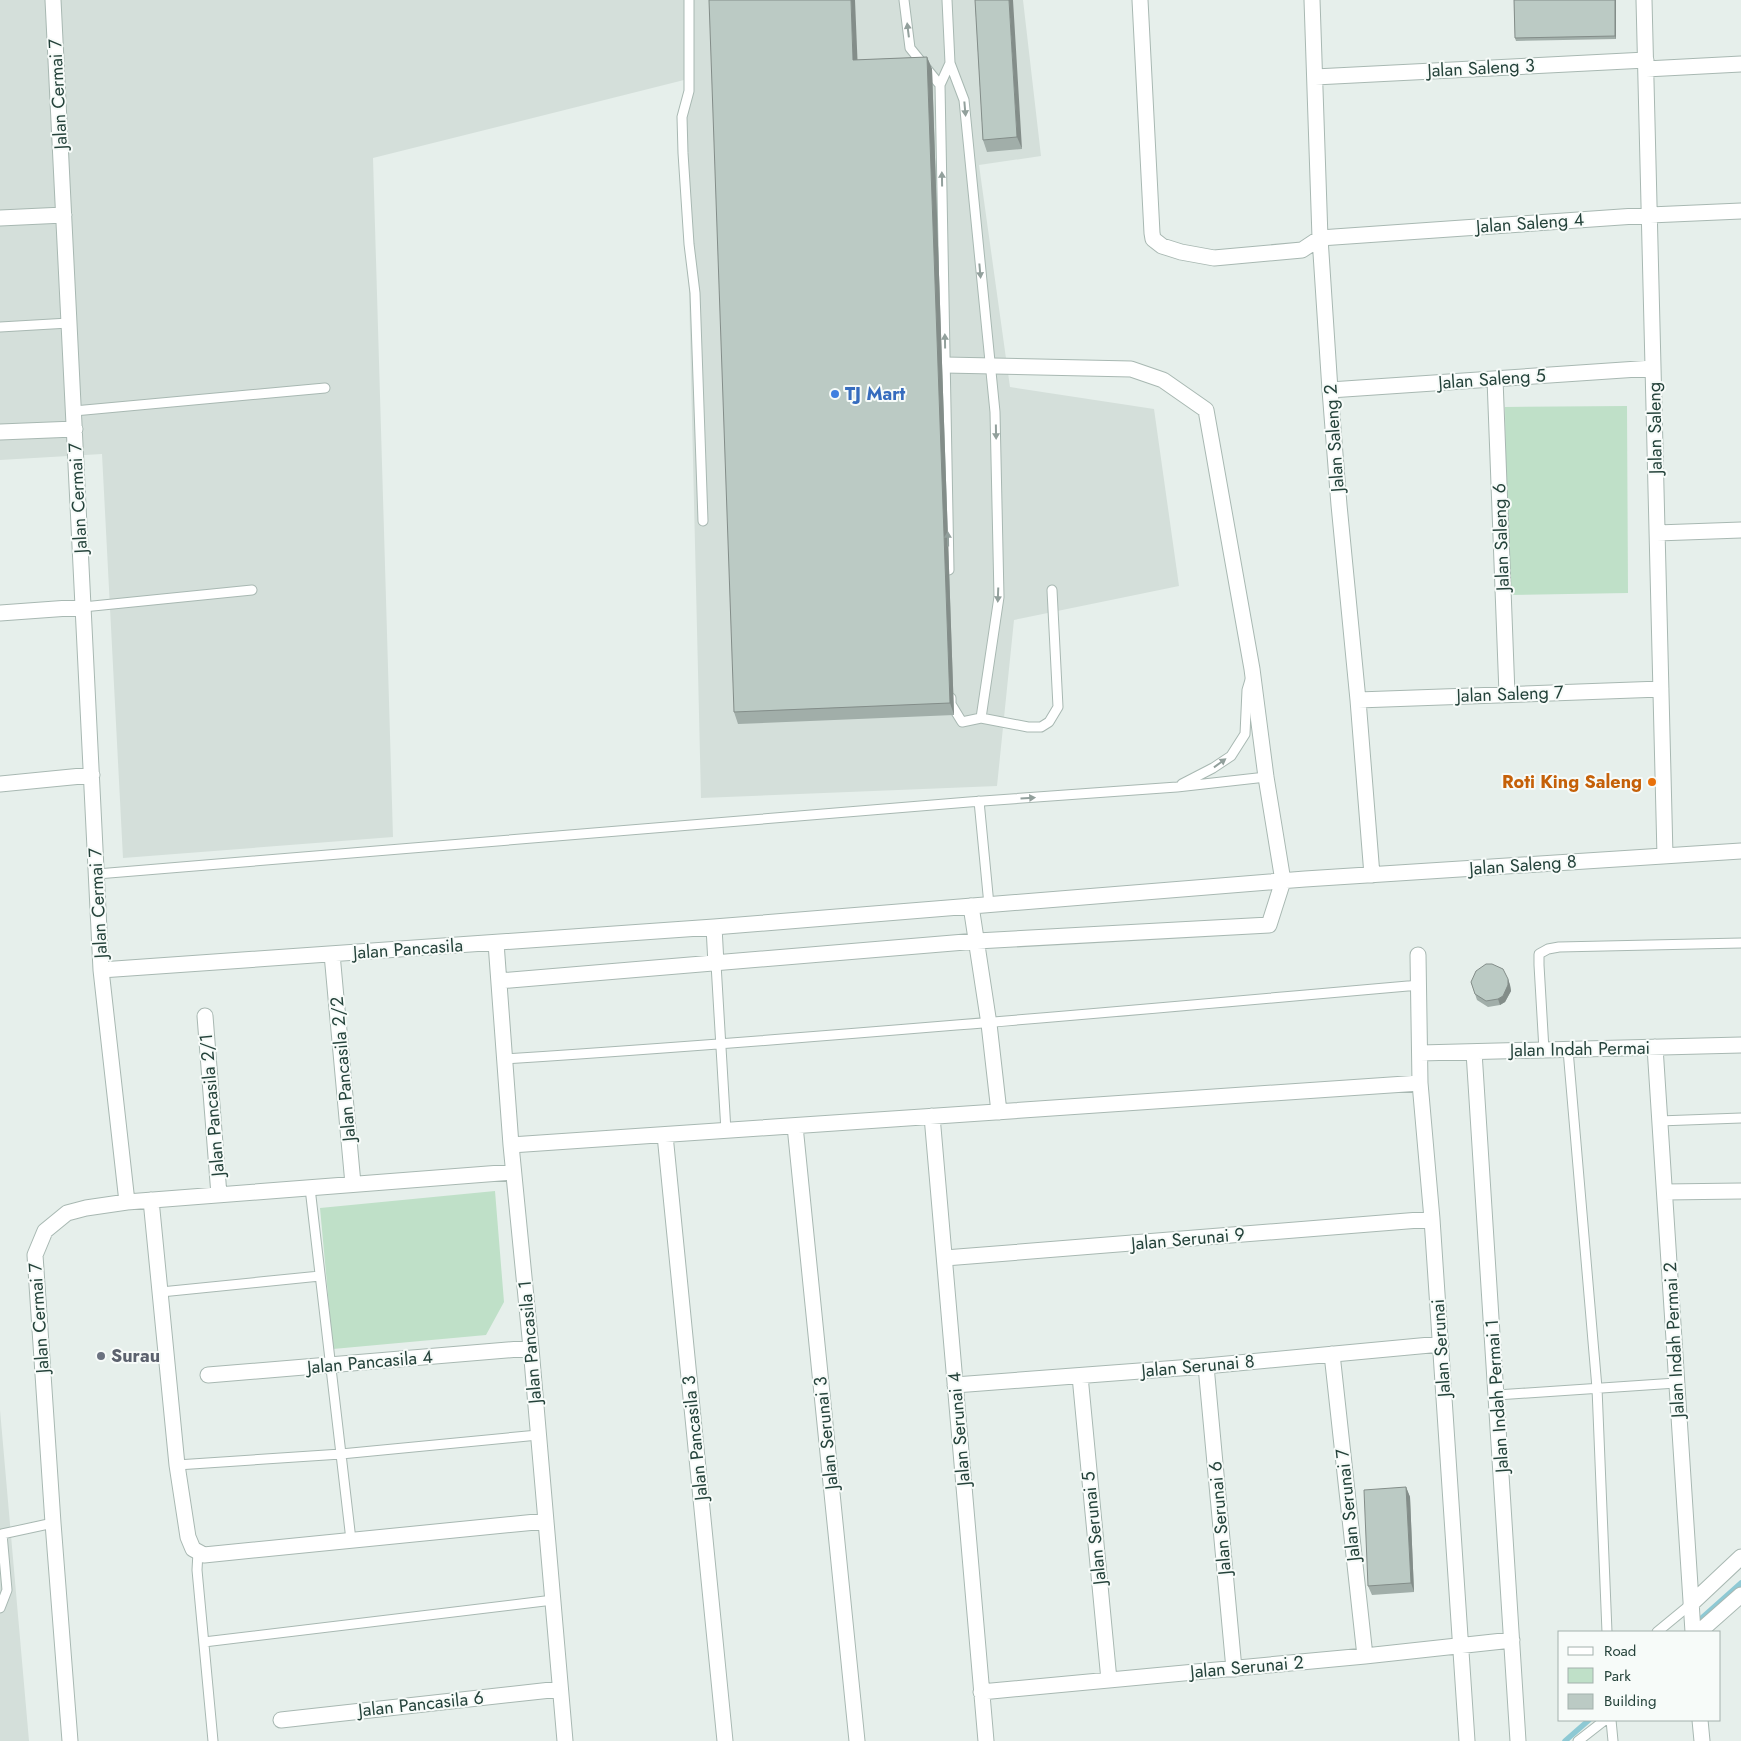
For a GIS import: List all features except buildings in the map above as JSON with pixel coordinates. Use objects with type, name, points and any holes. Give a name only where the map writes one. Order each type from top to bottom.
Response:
[{"type":"street","name":"Jalan Cermai 7","points":[[53,0],[101,970],[128,1202],[86,1208],[67,1213],[45,1231],[35,1255],[70,1741]]},
{"type":"street","points":[[1140,0],[1153,239],[1157,244],[1171,249],[1214,258],[1302,250],[1320,238]]},
{"type":"street","name":"Jalan Saleng 2","points":[[1312,0],[1320,238],[1330,390],[1372,874]]},
{"type":"street","name":"Jalan Saleng","points":[[1644,0],[1665,856]]},
{"type":"street","name":"Jalan Saleng 3","points":[[1316,77],[1646,65],[1741,64]]},
{"type":"street","name":"Jalan Saleng 4","points":[[1320,238],[1650,215],[1741,211]]},
{"type":"street","points":[[0,218],[64,215]]},
{"type":"street","points":[[499,982],[977,941],[1270,925],[1283,881],[1266,777],[1252,669],[1206,410],[1163,380],[1131,368],[945,365]]},
{"type":"street","name":"Jalan Saleng 5","points":[[1330,390],[1653,368]]},
{"type":"street","name":"Jalan Saleng 6","points":[[1495,379],[1508,694]]},
{"type":"street","points":[[0,432],[74,429]]},
{"type":"street","points":[[1657,534],[1741,530]]},
{"type":"street","points":[[0,613],[83,607]]},
{"type":"street","name":"Jalan Saleng 7","points":[[1358,700],[1661,689]]},
{"type":"street","points":[[0,784],[92,775]]},
{"type":"street","name":"Jalan Saleng 8","points":[[989,905],[1372,874],[1741,852]]},
{"type":"street","name":"Jalan Pancasila","points":[[101,970],[714,927],[989,905]]},
{"type":"street","points":[[971,906],[989,1024],[999,1112]]},
{"type":"street","points":[[714,927],[716,964]]},
{"type":"street","name":"Jalan Pancasila 1","points":[[496,942],[513,1172],[531,1348],[565,1741]]},
{"type":"street","name":"Jalan Pancasila 2/2","points":[[332,954],[353,1184]]},
{"type":"street","name":"Jalan Serunai","points":[[1418,955],[1420,1083],[1432,1219],[1467,1741]]},
{"type":"street","name":"Jalan Pancasila 2/1","points":[[205,1016],[219,1195]]},
{"type":"street","name":"Jalan Indah Permai","points":[[1420,1053],[1741,1045]]},
{"type":"street","name":"Jalan Indah Permai 2","points":[[1655,1047],[1693,1631]]},
{"type":"street","name":"Jalan Indah Permai 1","points":[[1474,1052],[1518,1741]]},
{"type":"street","points":[[511,1145],[1420,1083]]},
{"type":"street","name":"Jalan Serunai 4","points":[[932,1116],[986,1741]]},
{"type":"street","name":"Jalan Serunai 3","points":[[795,1126],[857,1741]]},
{"type":"street","name":"Jalan Pancasila 3","points":[[665,1135],[725,1741]]},
{"type":"street","points":[[128,1202],[513,1172]]},
{"type":"street","points":[[1665,1192],[1741,1191]]},
{"type":"street","points":[[151,1200],[177,1466],[188,1537],[193,1549],[204,1555],[546,1521]]},
{"type":"street","name":"Jalan Serunai 9","points":[[945,1258],[1432,1219]]},
{"type":"street","name":"Jalan Serunai 8","points":[[955,1385],[1206,1366],[1440,1344]]},
{"type":"street","name":"Jalan Pancasila 4","points":[[208,1375],[531,1348]]},
{"type":"street","name":"Jalan Serunai 7","points":[[1332,1354],[1364,1656]]},
{"type":"street","name":"Jalan Serunai 6","points":[[1206,1366],[1234,1669]]},
{"type":"street","name":"Jalan Serunai 5","points":[[1080,1376],[1109,1680]]},
{"type":"street","points":[[1691,1604],[1741,1557]]},
{"type":"street","points":[[1701,1631],[1741,1595]]},
{"type":"street","name":"Jalan Serunai 2","points":[[981,1692],[1234,1669],[1512,1640]]},
{"type":"street","name":"Jalan Pancasila 6","points":[[282,1720],[560,1689]]},
{"type":"street","points":[[1700,1721],[1702,1741]]},
{"type":"lane","points":[[689,0],[689,91],[682,117],[688,226],[695,292],[703,521]]},
{"type":"lane","points":[[904,0],[910,48],[940,85]]},
{"type":"lane","points":[[947,0],[950,63],[964,100],[995,412],[999,597],[981,718]]},
{"type":"lane","points":[[949,584],[940,85],[950,63]]},
{"type":"lane","points":[[0,327],[69,323]]},
{"type":"lane","points":[[74,411],[326,388]]},
{"type":"lane","points":[[83,607],[252,590]]},
{"type":"lane","points":[[951,684],[951,704],[962,722],[981,718],[1028,727],[1041,727],[1049,722],[1058,707],[1052,590]]},
{"type":"lane","points":[[1177,787],[1231,756],[1245,734],[1247,690],[1252,669]]},
{"type":"lane","points":[[97,874],[979,801],[1177,787],[1266,777]]},
{"type":"lane","points":[[979,801],[989,905]]},
{"type":"lane","points":[[1544,1050],[1539,954],[1548,949],[1559,947],[1741,943]]},
{"type":"lane","points":[[716,964],[726,1131]]},
{"type":"lane","points":[[504,1060],[989,1024],[1419,985]]},
{"type":"lane","points":[[1568,1050],[1597,1388],[1607,1631]]},
{"type":"lane","points":[[1659,1121],[1741,1118]]},
{"type":"lane","points":[[310,1188],[351,1540]]},
{"type":"lane","points":[[161,1292],[320,1276]]},
{"type":"lane","points":[[1496,1395],[1676,1382]]},
{"type":"lane","points":[[177,1466],[341,1454],[538,1435]]},
{"type":"lane","points":[[0,1608],[7,1590],[2,1534],[53,1523]]},
{"type":"lane","points":[[198,1552],[197,1570],[213,1741]]},
{"type":"lane","points":[[204,1642],[553,1600]]},
{"type":"lane","points":[[1658,1631],[1691,1604]]},
{"type":"lane","points":[[1578,1741],[1604,1721]]},
{"type":"lane","points":[[1611,1721],[1612,1741]]},
{"type":"shaded area","points":[[0,0],[1023,0],[1041,156],[979,165],[1010,387],[1154,409],[1179,586],[1014,620],[997,786],[701,798],[684,80],[373,158],[393,837],[123,858],[102,454],[0,460]]},
{"type":"shaded area","points":[[0,1410],[29,1741],[0,1741]]},
{"type":"green space","points":[[1627,406],[1628,593],[1507,595],[1505,407]]},
{"type":"green space","points":[[495,1191],[504,1302],[486,1335],[333,1349],[320,1208]]},
{"type":"waterway","points":[[1695,1624],[1741,1583]]},
{"type":"waterway","points":[[1565,1741],[1588,1721]]},
{"type":"place","name":"TJ Mart","points":[[835,394]]},
{"type":"place","name":"Roti King Saleng","points":[[1652,782]]},
{"type":"place","name":"Surau","points":[[101,1356]]}]
